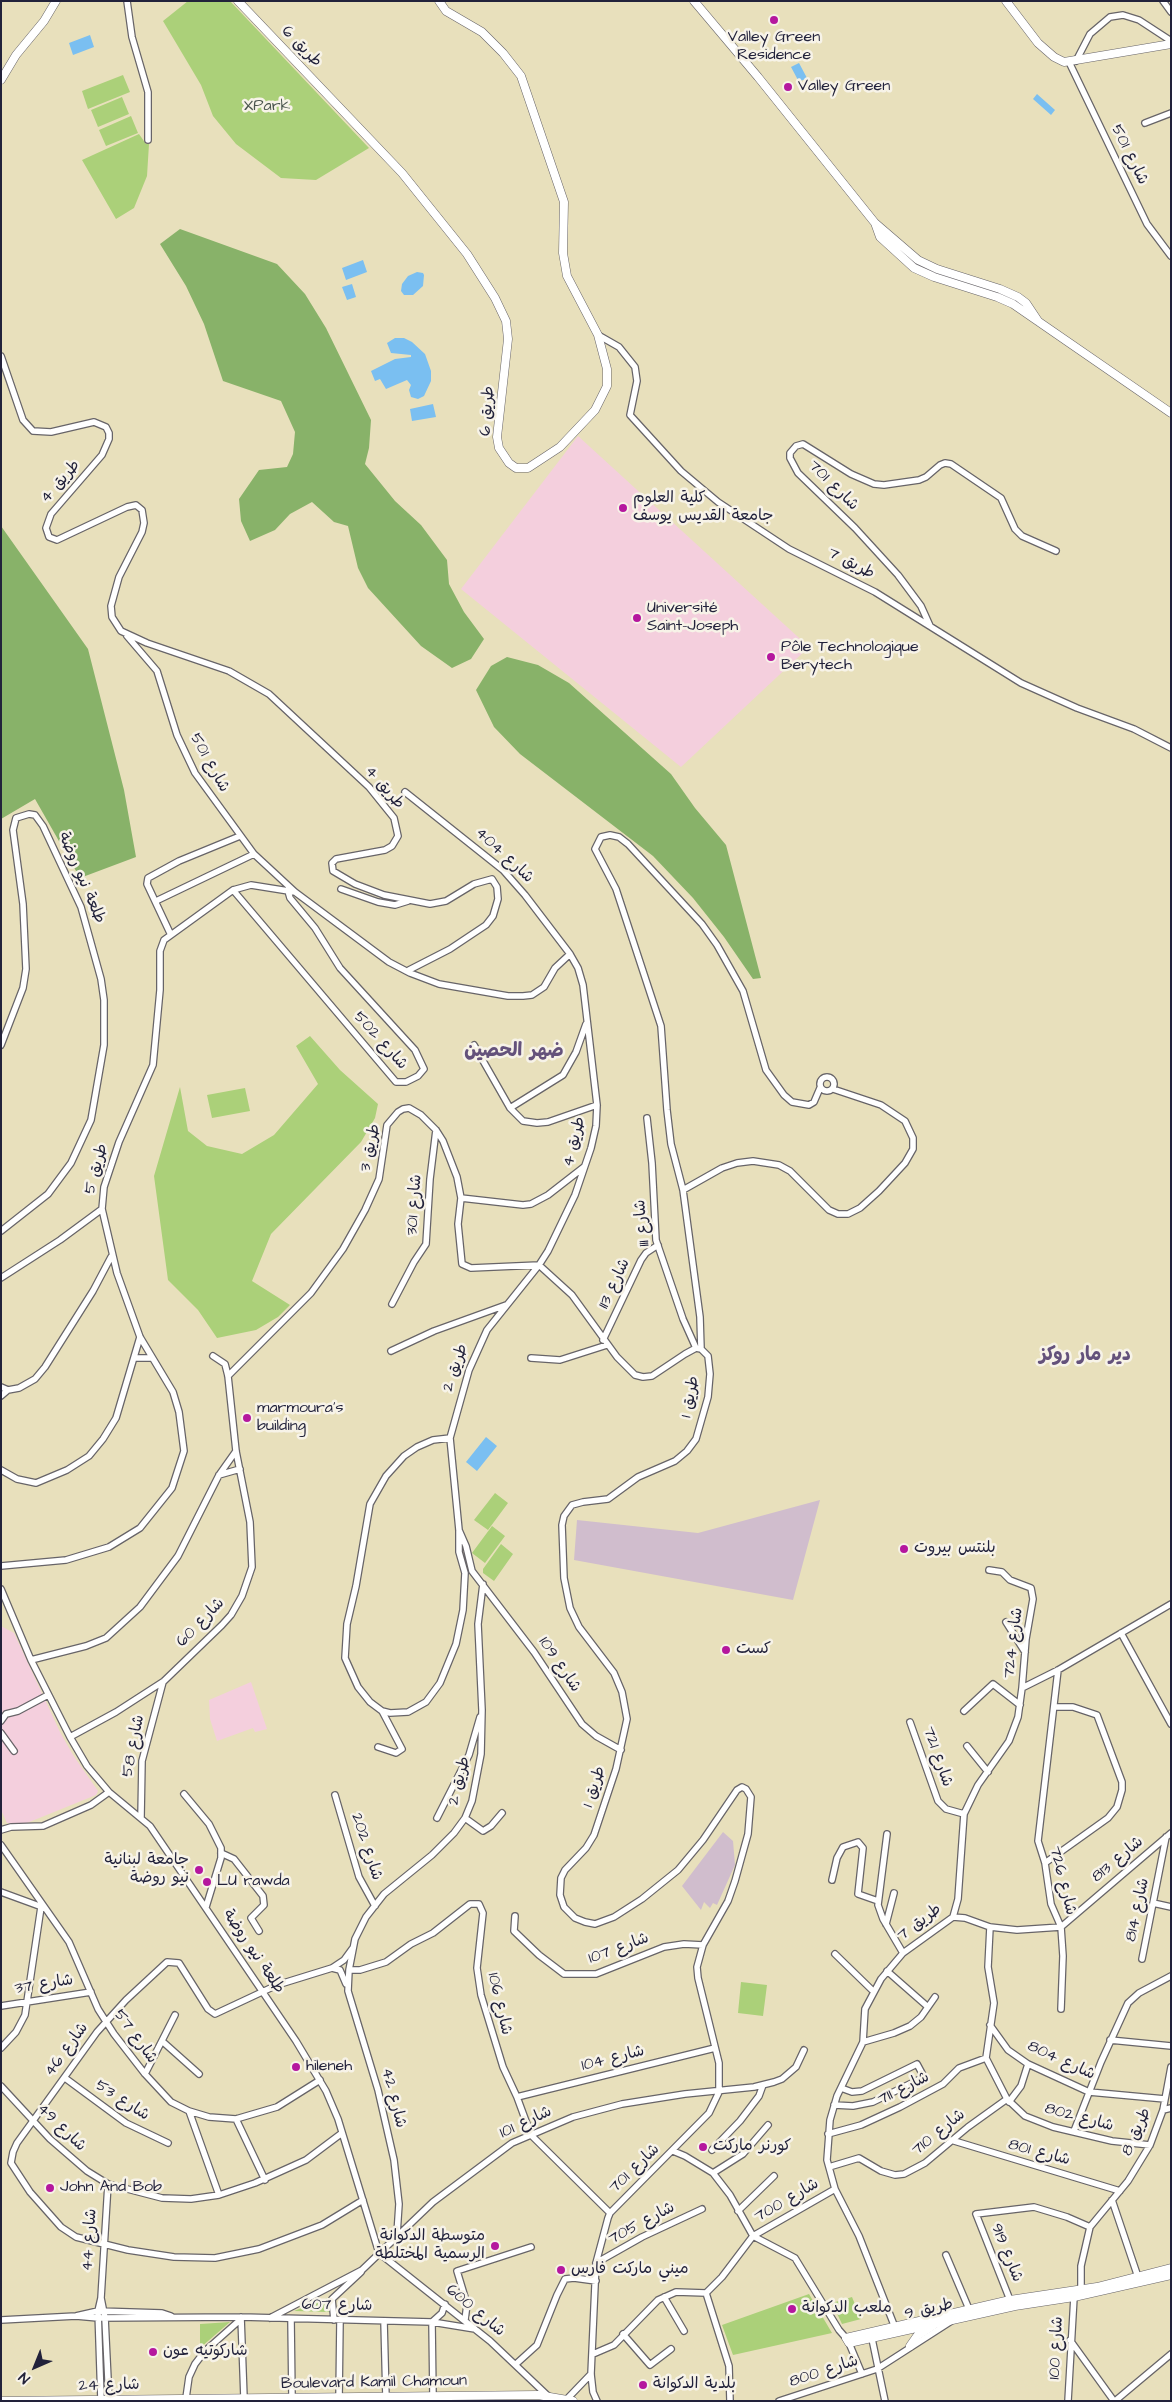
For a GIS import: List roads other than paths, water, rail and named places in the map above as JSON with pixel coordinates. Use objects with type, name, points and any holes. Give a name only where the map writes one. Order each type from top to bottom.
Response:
[{"type":"street","points":[[1,80],[16,55],[44,21],[56,1]]},
{"type":"street","points":[[126,1],[132,37],[148,92],[148,140]]},
{"type":"street","name":"طريق 6","points":[[238,1],[402,173],[467,254],[495,298],[506,321],[508,339],[497,438],[499,448],[509,464],[524,469],[541,461],[570,438],[595,410],[605,393],[607,377],[598,335],[567,276],[563,253],[564,202],[521,76],[503,53],[482,32],[446,12],[439,1]]},
{"type":"street","points":[[694,1],[764,84],[875,223],[880,237],[903,260],[914,268],[944,281],[997,297],[1038,320],[1171,412]]},
{"type":"street","points":[[1006,1],[1038,43],[1054,57],[1073,61],[1171,42]]},
{"type":"street","points":[[1164,2],[1171,12]]},
{"type":"street","points":[[1073,61],[1090,34],[1110,17],[1123,15],[1139,20],[1171,42]]},
{"type":"street","name":"شارع 501","points":[[1073,61],[1147,224],[1171,256]]},
{"type":"street","points":[[1145,123],[1171,113]]},
{"type":"street","name":"طريق 7","points":[[598,335],[619,346],[635,367],[637,381],[630,416],[682,471],[718,502],[754,528],[875,592],[1021,683],[1077,708],[1147,734],[1171,748]]},
{"type":"street","name":"طريق 4","points":[[1,356],[23,420],[33,431],[51,432],[94,422],[106,427],[109,433],[109,439],[102,455],[51,514],[46,528],[49,537],[57,540],[127,507],[136,505],[142,510],[144,523],[142,532],[119,577],[111,606],[114,622],[124,633],[229,671],[259,687],[280,702],[311,735],[379,797],[394,818],[398,828],[398,836],[392,846],[385,850],[336,859],[332,863],[333,871],[355,884],[384,895],[408,901],[439,903],[456,896],[479,882],[492,879],[498,892],[497,908],[486,925],[450,949],[409,970],[410,973]]},
{"type":"street","name":"شارع 701","points":[[930,626],[921,606],[902,580],[856,528],[798,473],[790,458],[790,453],[796,446],[803,444],[851,474],[874,484],[884,485],[919,480],[926,477],[940,465],[945,463],[952,464],[1001,498],[1015,529],[1022,536],[1056,551]]},
{"type":"street","name":"شارع 501","points":[[124,633],[149,660],[156,671],[177,735],[195,773],[254,854],[295,892]]},
{"type":"street","name":"شارع 404","points":[[405,792],[503,870],[525,895],[570,954]]},
{"type":"street","name":"طلعة نيو روضة","points":[[1,1045],[23,988],[26,968],[22,894],[13,830],[16,818],[29,814],[35,815],[43,826],[81,907],[104,1000],[104,1045],[91,1120],[70,1163],[48,1194],[1,1231]]},
{"type":"street","points":[[698,1349],[700,1318],[683,1190],[671,1144],[661,1026],[616,889],[595,849],[601,836],[610,835],[620,838],[628,844],[702,924],[712,938],[743,991],[766,1070],[784,1095],[792,1102],[808,1105],[814,1102],[820,1088],[820,1081],[830,1077],[835,1082],[833,1089]]},
{"type":"street","points":[[240,836],[150,876],[146,880],[170,933],[233,890],[251,885],[295,892],[389,962],[410,973],[439,984],[508,996],[532,995],[544,987],[555,968],[570,954]]},
{"type":"street","points":[[156,901],[254,854]]},
{"type":"street","points":[[342,889],[395,905],[408,901]]},
{"type":"street","name":"شارع 502","points":[[233,890],[396,1082],[406,1082],[418,1076],[424,1069],[415,1050],[349,980],[336,963],[315,928],[294,905],[288,891]]},
{"type":"street","name":"طريق 5","points":[[1,1566],[66,1560],[109,1547],[140,1528],[172,1488],[184,1451],[179,1412],[173,1392],[140,1337],[111,1257],[102,1209],[104,1187],[114,1155],[154,1059],[160,990],[160,951],[164,940],[170,933]]},
{"type":"street","name":"طريق 4","points":[[539,1265],[566,1216],[584,1167],[596,1126],[597,1106],[581,976],[570,954]]},
{"type":"street","points":[[510,1108],[562,1075],[576,1052],[586,1022]]},
{"type":"street","points":[[474,1045],[510,1108],[523,1121],[537,1124],[548,1122],[597,1106]]},
{"type":"street","points":[[683,1190],[708,1175],[737,1163],[759,1162],[779,1165],[790,1170],[829,1210],[838,1214],[848,1214],[860,1208],[905,1163],[913,1149],[913,1138],[905,1121],[881,1105],[833,1089],[825,1092],[820,1088]]},
{"type":"street","name":"طريق 3","points":[[228,1376],[311,1293],[343,1249],[379,1179],[385,1133],[392,1118],[398,1112],[410,1108],[421,1115],[436,1130],[443,1141],[458,1177],[461,1198],[458,1224],[460,1256],[464,1266],[492,1268],[539,1265]]},
{"type":"street","name":"شارع 111","points":[[647,1118],[653,1171],[654,1227],[658,1245],[683,1319],[698,1349]]},
{"type":"street","name":"شارع 301","points":[[392,1304],[426,1244],[430,1179],[436,1130]]},
{"type":"street","points":[[461,1198],[523,1205],[531,1204],[548,1195],[584,1167]]},
{"type":"street","points":[[1,1278],[102,1209]]},
{"type":"street","name":"شارع 113","points":[[605,1342],[641,1260],[646,1253],[658,1245]]},
{"type":"street","points":[[1,1396],[8,1390],[20,1388],[35,1379],[45,1367],[93,1291],[111,1257]]},
{"type":"street","name":"طريق 2","points":[[468,1572],[459,1552],[459,1530],[450,1438],[466,1379],[482,1338],[539,1265]]},
{"type":"street","name":"طريق 1","points":[[539,1265],[572,1295],[605,1342],[628,1370],[642,1377],[652,1376],[684,1354],[698,1349],[708,1356],[709,1361],[708,1396],[696,1439],[687,1451],[675,1461],[638,1477],[608,1499],[572,1505],[564,1516],[562,1554],[566,1592],[575,1621],[614,1673],[622,1692],[627,1719],[621,1750],[592,1840],[562,1875],[560,1890],[562,1902],[575,1918],[595,1924],[614,1917],[633,1905],[678,1870],[703,1840],[734,1793],[742,1787],[748,1791],[751,1797],[748,1834],[728,1901],[703,1945],[699,1958],[698,1978],[720,2072],[719,2092],[709,2113],[673,2151]]},
{"type":"street","points":[[391,1351],[434,1331],[506,1305]]},
{"type":"street","points":[[1,1470],[17,1479],[36,1483],[67,1470],[89,1456],[103,1439],[116,1418],[140,1337]]},
{"type":"street","points":[[530,1358],[560,1360],[605,1342]]},
{"type":"street","name":"شارع 60","points":[[70,1737],[116,1712],[164,1681],[231,1615],[238,1605],[249,1578],[253,1556],[252,1532],[236,1451],[228,1376],[225,1364],[213,1356]]},
{"type":"street","points":[[135,1358],[152,1358]]},
{"type":"street","points":[[1,1387],[8,1390]]},
{"type":"street","points":[[378,1747],[396,1753],[402,1748],[382,1711],[358,1687],[348,1666],[345,1651],[346,1624],[356,1586],[370,1504],[395,1464],[417,1447],[433,1440],[450,1438]]},
{"type":"street","points":[[31,1660],[97,1642],[115,1632],[153,1591],[178,1556],[219,1475],[236,1451]]},
{"type":"street","points":[[219,1475],[240,1469]]},
{"type":"street","name":"شارع 724","points":[[989,1570],[1002,1572],[1010,1580],[1032,1588],[1033,1599],[1022,1688]]},
{"type":"street","points":[[382,1711],[400,1714],[417,1708],[426,1702],[440,1684],[456,1644],[468,1572]]},
{"type":"street","name":"شارع 109","points":[[468,1572],[483,1584],[534,1652],[582,1724],[596,1736],[621,1750]]},
{"type":"street","name":"طريق 2","points":[[349,1970],[352,1949],[366,1917],[395,1884],[432,1855],[454,1833],[465,1818],[472,1801],[480,1769],[482,1710],[478,1637],[483,1584]]},
{"type":"street","name":"طلعة نيو روضة","points":[[1,1588],[31,1660],[87,1766],[109,1792],[150,1826],[320,2080],[333,2104],[380,2253]]},
{"type":"street","points":[[1022,1688],[1058,1670],[1171,1604]]},
{"type":"street","points":[[1006,1622],[1025,1652]]},
{"type":"street","points":[[1121,1633],[1171,1724]]},
{"type":"street","name":"شارع 726","points":[[1058,1670],[1038,1841],[1045,1862],[1050,1898],[1061,1927],[1063,1956],[1061,2009]]},
{"type":"street","name":"شارع 58","points":[[140,1817],[142,1761],[164,1681]]},
{"type":"street","points":[[964,1711],[993,1684],[1020,1705]]},
{"type":"street","name":"7 طريق","points":[[896,2329],[859,2236],[835,2189],[826,2151],[828,2134],[834,2106],[863,2042],[865,2009],[874,1991],[887,1971],[903,1953],[954,1917],[958,1899],[964,1814],[969,1801],[1010,1741],[1018,1717],[1022,1688]]},
{"type":"street","points":[[1,1721],[6,1714],[18,1711],[48,1695]]},
{"type":"street","points":[[1045,1862],[1108,1818],[1117,1807],[1122,1790],[1122,1782],[1097,1715],[1080,1709],[1055,1707]]},
{"type":"street","points":[[438,1818],[469,1755],[482,1710]]},
{"type":"street","name":"شارع 721","points":[[910,1722],[938,1801],[946,1809],[964,1814]]},
{"type":"street","points":[[1,1733],[14,1751]]},
{"type":"street","points":[[967,1746],[988,1772]]},
{"type":"street","points":[[1,1830],[11,1827],[43,1826],[91,1805],[109,1792]]},
{"type":"street","points":[[184,1794],[209,1824],[221,1846],[221,1853],[206,1907]]},
{"type":"street","name":"شارع 202","points":[[335,1795],[359,1877],[375,1906]]},
{"type":"street","points":[[465,1818],[483,1832],[502,1813]]},
{"type":"street","points":[[888,1834],[878,1901],[879,1910],[903,1953]]},
{"type":"street","name":"شارع 814","points":[[1142,1959],[1168,1835]]},
{"type":"street","name":"شارع 813","points":[[1061,1927],[1168,1835]]},
{"type":"street","points":[[832,1880],[837,1858],[843,1847],[847,1844],[858,1842],[863,1848],[858,1894],[878,1901]]},
{"type":"street","name":"شارع 57","points":[[1,1845],[74,1950],[91,1992],[106,2021],[145,2074],[171,2102],[188,2111],[209,2117],[236,2119],[277,2107],[320,2080]]},
{"type":"street","points":[[221,1853],[234,1859],[263,1896],[264,1905],[251,1918],[258,1931]]},
{"type":"street","points":[[1,1892],[44,1908],[23,2021],[16,2032],[1,2048]]},
{"type":"street","points":[[886,1924],[894,1893]]},
{"type":"street","points":[[1153,1903],[1171,1907]]},
{"type":"street","name":"شارع 106","points":[[349,1970],[360,1970],[386,1962],[411,1944],[433,1933],[470,1904],[479,1904],[483,1913],[477,1968],[481,1995],[503,2067],[531,2134]]},
{"type":"street","name":"شارع 107","points":[[515,1916],[514,1931],[538,1954],[564,1974],[596,1974],[664,1947],[684,1944],[703,1945]]},
{"type":"street","points":[[954,1917],[974,1920],[990,1927],[1017,1930],[1061,1927]]},
{"type":"street","points":[[986,2058],[994,2002],[988,1967],[990,1927]]},
{"type":"street","points":[[262,1992],[332,1968],[344,1960],[352,1949]]},
{"type":"street","points":[[836,1954],[874,1991]]},
{"type":"street","name":"شارع 46","points":[[262,1992],[215,2014],[208,2009],[179,1963],[167,1962],[106,2021],[33,2121],[14,2149],[11,2163],[15,2172],[30,2192],[68,2233],[103,2245],[174,2257],[214,2258],[236,2255],[304,2232],[363,2200]]},
{"type":"street","points":[[332,1968],[341,1973],[348,1991]]},
{"type":"street","name":"شارع 42","points":[[349,1970],[348,1991],[378,2090],[394,2160],[399,2204],[398,2234]]},
{"type":"street","points":[[887,1971],[928,2007]]},
{"type":"street","points":[[1074,2132],[1110,2040],[1124,2010],[1133,1997],[1171,1976]]},
{"type":"street","name":"شارع 37","points":[[1,2006],[91,1992]]},
{"type":"street","points":[[863,2042],[894,2034],[910,2026],[921,2017],[935,1997]]},
{"type":"street","points":[[145,2074],[175,2015]]},
{"type":"street","name":"شارع 804","points":[[990,2025],[1008,2050],[1028,2064],[1089,2092],[1166,2099]]},
{"type":"street","points":[[1110,2040],[1171,2046]]},
{"type":"street","points":[[162,2041],[199,2074]]},
{"type":"street","name":"شارع 104","points":[[517,2097],[715,2048]]},
{"type":"street","name":"شارع 101","points":[[337,2320],[332,2299],[398,2234],[485,2161],[512,2143],[573,2117],[622,2104],[762,2085],[782,2078],[789,2073],[796,2067],[804,2050]]},
{"type":"street","name":"شارع 802","points":[[986,2058],[1008,2100],[1032,2119],[1112,2141],[1150,2145]]},
{"type":"street","name":"شارع 711","points":[[828,2134],[861,2125],[900,2108],[943,2084],[960,2068],[986,2058]]},
{"type":"street","points":[[834,2106],[868,2104],[924,2077],[918,2064],[862,2090],[852,2092],[841,2088]]},
{"type":"street","points":[[1008,2100],[1021,2086],[1028,2064]]},
{"type":"street","name":"طريق 8","points":[[1081,2290],[1082,2266],[1090,2227],[1120,2191],[1150,2145],[1166,2099],[1171,2067]]},
{"type":"street","name":"شارع 53","points":[[65,2078],[126,2123],[168,2143]]},
{"type":"street","points":[[712,2150],[740,2122],[759,2096],[762,2085]]},
{"type":"street","name":"شارع 49","points":[[1,2086],[68,2156],[108,2184],[143,2194],[176,2200],[219,2195],[265,2180],[306,2160],[342,2133]]},
{"type":"street","name":"شارع 710","points":[[829,2167],[859,2158],[881,2171],[904,2174],[925,2163],[951,2140],[1008,2100]]},
{"type":"street","points":[[1163,2110],[1171,2108]]},
{"type":"street","points":[[188,2111],[219,2195]]},
{"type":"street","points":[[236,2119],[265,2180]]},
{"type":"street","points":[[713,2173],[743,2154],[768,2125]]},
{"type":"street","points":[[531,2134],[610,2213]]},
{"type":"street","name":"شارع 801","points":[[951,2140],[1120,2191]]},
{"type":"street","name":"شارع 701","points":[[597,2401],[593,2392],[591,2374],[596,2263],[610,2213],[673,2151],[713,2173],[730,2195],[753,2236]]},
{"type":"street","points":[[738,2211],[774,2176]]},
{"type":"street","name":"شارع 44","points":[[100,2400],[100,2314],[108,2184]]},
{"type":"street","name":"شارع 700","points":[[706,2293],[722,2277],[753,2236],[835,2189]]},
{"type":"street","points":[[1112,2200],[1138,2277]]},
{"type":"street","name":"شارع 919","points":[[1010,2300],[976,2214],[1034,2207],[1068,2217],[1090,2227]]},
{"type":"street","name":"شارع 705","points":[[596,2263],[642,2237],[702,2210]]},
{"type":"street","points":[[753,2236],[795,2258],[838,2330],[847,2341],[862,2374]]},
{"type":"street","points":[[464,2320],[468,2306],[457,2271],[531,2247]]},
{"type":"street","name":"شارع 600","points":[[380,2253],[445,2304],[516,2364],[549,2398]]},
{"type":"street","points":[[946,2255],[970,2309]]},
{"type":"street","name":"9 طريق","points":[[847,2341],[970,2309],[1010,2300],[1081,2290],[1171,2268]]},
{"type":"street","points":[[270,2318],[362,2270]]},
{"type":"street","name":"9 طريق","points":[[896,2329],[1015,2306],[1074,2297],[1171,2275]]},
{"type":"street","points":[[516,2364],[536,2345],[556,2294],[565,2280],[574,2278],[596,2281]]},
{"type":"street","points":[[593,2354],[614,2345],[650,2306],[664,2297],[676,2292],[706,2293],[729,2366],[730,2401]]},
{"type":"street","points":[[664,2297],[684,2331]]},
{"type":"street","name":"شارع 100","points":[[1068,2401],[1070,2340],[1074,2297]]},
{"type":"street","points":[[433,2397],[432,2322],[442,2312],[445,2304]]},
{"type":"street","points":[[1,2320],[100,2314],[162,2313],[173,2316]]},
{"type":"street","points":[[100,2314],[105,2318],[163,2318],[173,2316]]},
{"type":"street","name":"شارع 607","points":[[173,2316],[432,2322],[475,2329]]},
{"type":"street","points":[[105,2318],[109,2400]]},
{"type":"street","points":[[241,2318],[244,2398]]},
{"type":"street","points":[[186,2398],[189,2377],[196,2364],[205,2351],[241,2318]]},
{"type":"street","points":[[290,2318],[292,2398]]},
{"type":"street","name":"800 شارع","points":[[779,2401],[877,2369],[956,2318]]},
{"type":"street","points":[[337,2320],[339,2399]]},
{"type":"street","points":[[384,2321],[386,2398]]},
{"type":"street","points":[[910,2346],[917,2336],[939,2322]]},
{"type":"street","points":[[623,2334],[650,2365],[671,2349]]},
{"type":"street","points":[[871,2335],[885,2401]]},
{"type":"street","points":[[1070,2340],[1114,2401],[1171,2354]]},
{"type":"street","points":[[566,2400],[591,2374]]},
{"type":"street","points":[[802,2393],[804,2401]]},
{"type":"street","name":"Boulevard Kamil Chamoun","points":[[186,2398],[339,2399],[433,2397],[549,2398],[566,2400]]},
{"type":"street","name":"شارع 24","points":[[1,2401],[186,2398]]},
{"type":"water","points":[[90,35],[94,47],[73,55],[69,43]]},
{"type":"water","points":[[799,63],[807,78],[799,82],[791,67]]},
{"type":"water","points":[[1037,94],[1055,110],[1051,115],[1033,99]]},
{"type":"water","points":[[363,260],[367,272],[346,280],[342,268]]},
{"type":"water","points":[[417,272],[424,275],[423,286],[413,295],[404,295],[401,291],[402,284],[408,276]]},
{"type":"water","points":[[352,284],[356,297],[347,300],[342,287]]},
{"type":"water","points":[[395,338],[404,338],[412,342],[425,354],[431,371],[431,381],[424,396],[418,399],[411,397],[409,390],[411,385],[407,380],[386,389],[380,379],[375,381],[371,371],[395,359],[411,357],[411,355],[391,353],[387,343]]},
{"type":"water","points":[[433,404],[436,417],[412,421],[410,409]]},
{"type":"water","points":[[486,1437],[497,1446],[477,1471],[466,1462]]},
{"type":"place","name":"Valley Green Residence","points":[[774,20]]},
{"type":"place","name":"Valley Green","points":[[788,87]]},
{"type":"place","name":"كلية العلوم جامعة القديس يوسف","points":[[623,508]]},
{"type":"place","name":"Université Saint-Joseph","points":[[637,618]]},
{"type":"place","name":"Pôle Technologique Berytech","points":[[771,657]]},
{"type":"place","name":"marmoura's building","points":[[247,1418]]},
{"type":"place","name":"بلنتس بيروت","points":[[904,1549]]},
{"type":"place","name":"كست","points":[[726,1650]]},
{"type":"place","name":"جامعة لبنانية نيو روضة","points":[[199,1870]]},
{"type":"place","name":"LU rawda","points":[[207,1882]]},
{"type":"place","name":"hileneh","points":[[296,2067]]},
{"type":"place","name":"كورنر ماركت","points":[[703,2147]]},
{"type":"place","name":"John And Bob","points":[[50,2188]]},
{"type":"place","name":"متوسطة الدكوانة الرسمية المختلطة","points":[[495,2246]]},
{"type":"place","name":"ميني ماركت فارس","points":[[561,2270]]},
{"type":"place","name":"ملعب الدكوانة","points":[[792,2309]]},
{"type":"place","name":"شاركوتيه عون","points":[[153,2352]]},
{"type":"place","name":"بلدية الدكوانة","points":[[643,2385]]},
{"type":"district","name":"ضهر الحصين","points":[[514,1052]]},
{"type":"district","name":"دير مار روكز","points":[[1085,1356]]},
{"type":"park label","name":"XPark","points":[[267,107]]}]
